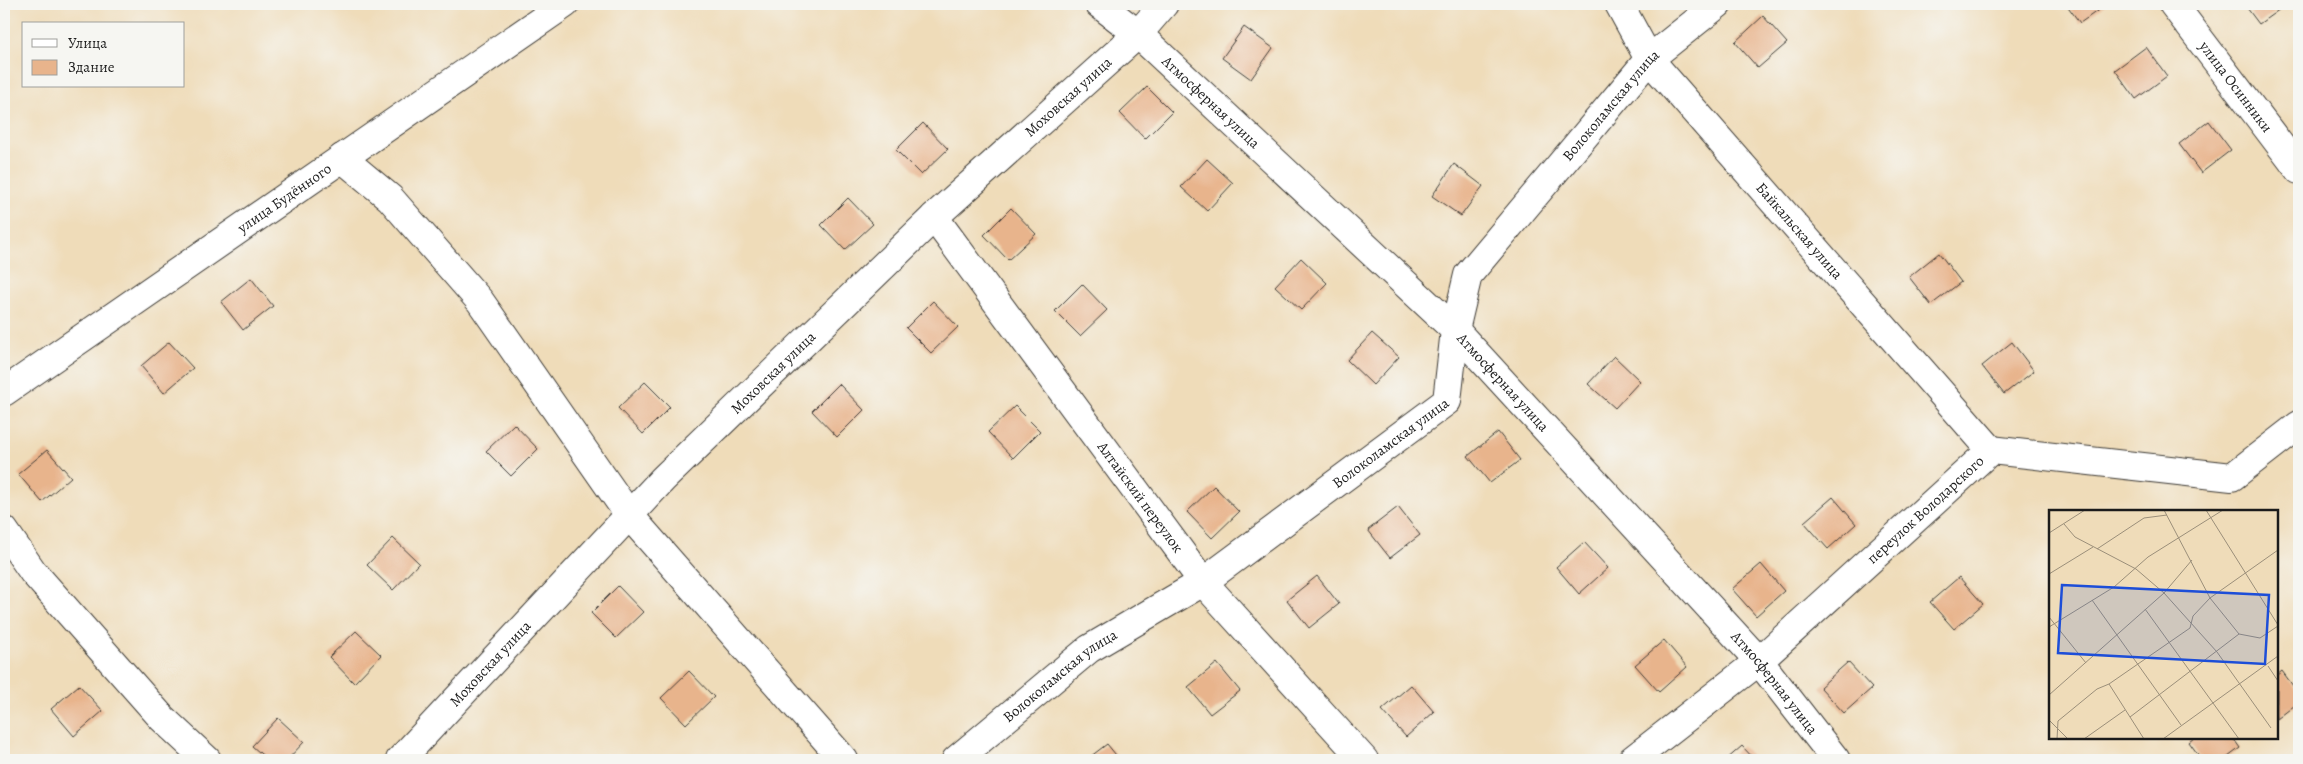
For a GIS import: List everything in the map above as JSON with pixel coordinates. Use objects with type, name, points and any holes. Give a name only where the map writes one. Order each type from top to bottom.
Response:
[{"type":"street","name":"улица Будённого","points":[[4,392],[565,4]]},
{"type":"street","name":"Атмосферная улица","points":[[1099,4],[1138,34],[1455,330],[1760,660],[1836,760]]},
{"type":"street","name":"Моховская улица","points":[[400,760],[663,479],[934,217],[1138,34],[1164,4]]},
{"type":"street","name":"Байкальская улица","points":[[1620,4],[1649,59],[1991,450]]},
{"type":"street","name":"Волоколамская улица","points":[[956,760],[1089,649],[1203,582],[1447,401],[1455,330],[1468,275],[1649,59],[1718,4]]},
{"type":"street","name":"улица Осинники","points":[[2173,4],[2299,170]]},
{"type":"street","points":[[342,158],[390,198],[480,302],[628,515],[844,760]]},
{"type":"street","name":"Алтайский переулок","points":[[934,217],[1203,582],[1364,760]]},
{"type":"street","name":"переулок Володарского","points":[[1632,760],[1760,660],[1991,450],[2232,477],[2299,425]]},
{"type":"street","points":[[4,530],[33,572],[162,718],[207,760]]},
{"type":"building","points":[[2066,4],[2107,4],[2080,23]]},
{"type":"building","points":[[2244,4],[2287,4],[2259,24]]},
{"type":"building","points":[[1763,16],[1787,43],[1758,68],[1735,42]]},
{"type":"building","points":[[1244,27],[1273,48],[1251,79],[1222,58]]},
{"type":"building","points":[[2146,47],[2167,76],[2136,99],[2115,70]]},
{"type":"building","points":[[1147,87],[1172,112],[1145,139],[1120,113]]},
{"type":"building","points":[[2209,121],[2231,150],[2201,173],[2179,144]]},
{"type":"building","points":[[923,123],[948,149],[921,175],[896,150]]},
{"type":"building","points":[[1207,159],[1233,183],[1207,211],[1181,187]]},
{"type":"building","points":[[1454,164],[1483,186],[1461,216],[1432,196]]},
{"type":"building","points":[[848,198],[873,224],[845,250],[821,225]]},
{"type":"building","points":[[1011,208],[1036,234],[1008,260],[984,235]]},
{"type":"building","points":[[1939,253],[1961,282],[1931,305],[1909,277]]},
{"type":"building","points":[[1301,258],[1327,283],[1301,310],[1275,286]]},
{"type":"building","points":[[251,278],[273,306],[243,330],[221,302]]},
{"type":"building","points":[[1082,284],[1107,310],[1080,336],[1055,311]]},
{"type":"building","points":[[933,301],[958,327],[931,353],[906,328]]},
{"type":"building","points":[[1372,333],[1399,357],[1373,385],[1347,360]]},
{"type":"building","points":[[169,342],[193,368],[164,393],[141,366]]},
{"type":"building","points":[[2012,342],[2034,371],[2004,394],[1982,366]]},
{"type":"building","points":[[1614,356],[1640,381],[1615,408],[1588,384]]},
{"type":"building","points":[[645,382],[670,407],[643,434],[618,408]]},
{"type":"building","points":[[839,384],[864,410],[837,437],[812,411]]},
{"type":"building","points":[[1015,406],[1040,431],[1013,458],[988,432]]},
{"type":"building","points":[[514,424],[538,449],[511,476],[486,451]]},
{"type":"building","points":[[1498,432],[1520,460],[1490,483],[1468,456]]},
{"type":"building","points":[[47,450],[71,477],[42,502],[18,474]]},
{"type":"building","points":[[1214,486],[1239,512],[1212,538],[1187,512]]},
{"type":"building","points":[[1833,497],[1856,524],[1828,549],[1804,522]]},
{"type":"building","points":[[1398,507],[1420,535],[1390,558],[1368,530]]},
{"type":"building","points":[[393,538],[419,563],[393,590],[367,565]]},
{"type":"building","points":[[1584,542],[1608,568],[1579,594],[1556,567]]},
{"type":"building","points":[[1761,564],[1784,591],[1756,616],[1732,589]]},
{"type":"building","points":[[1317,576],[1339,604],[1309,628],[1287,600]]},
{"type":"building","points":[[1959,577],[1983,604],[1954,629],[1930,602]]},
{"type":"building","points":[[618,586],[643,612],[616,638],[591,613]]},
{"type":"building","points":[[356,631],[381,655],[354,683],[329,657]]},
{"type":"building","points":[[1664,640],[1687,667],[1659,692],[1635,665]]},
{"type":"building","points":[[1848,662],[1872,688],[1844,713],[1820,687]]},
{"type":"building","points":[[1217,663],[1240,691],[1210,714],[1188,687]]},
{"type":"building","points":[[689,671],[714,697],[686,724],[661,698]]},
{"type":"building","points":[[2282,671],[2299,694],[2299,702],[2278,718],[2278,674]]},
{"type":"building","points":[[79,685],[103,711],[74,736],[51,709]]},
{"type":"building","points":[[1411,685],[1434,712],[1406,737],[1382,710]]},
{"type":"building","points":[[278,718],[304,742],[287,760],[268,760],[252,746]]},
{"type":"building","points":[[2193,739],[2234,739],[2240,748],[2224,760],[2202,760],[2189,742]]},
{"type":"building","points":[[1107,744],[1120,760],[1086,760]]},
{"type":"building","points":[[1742,746],[1755,760],[1726,760]]}]
